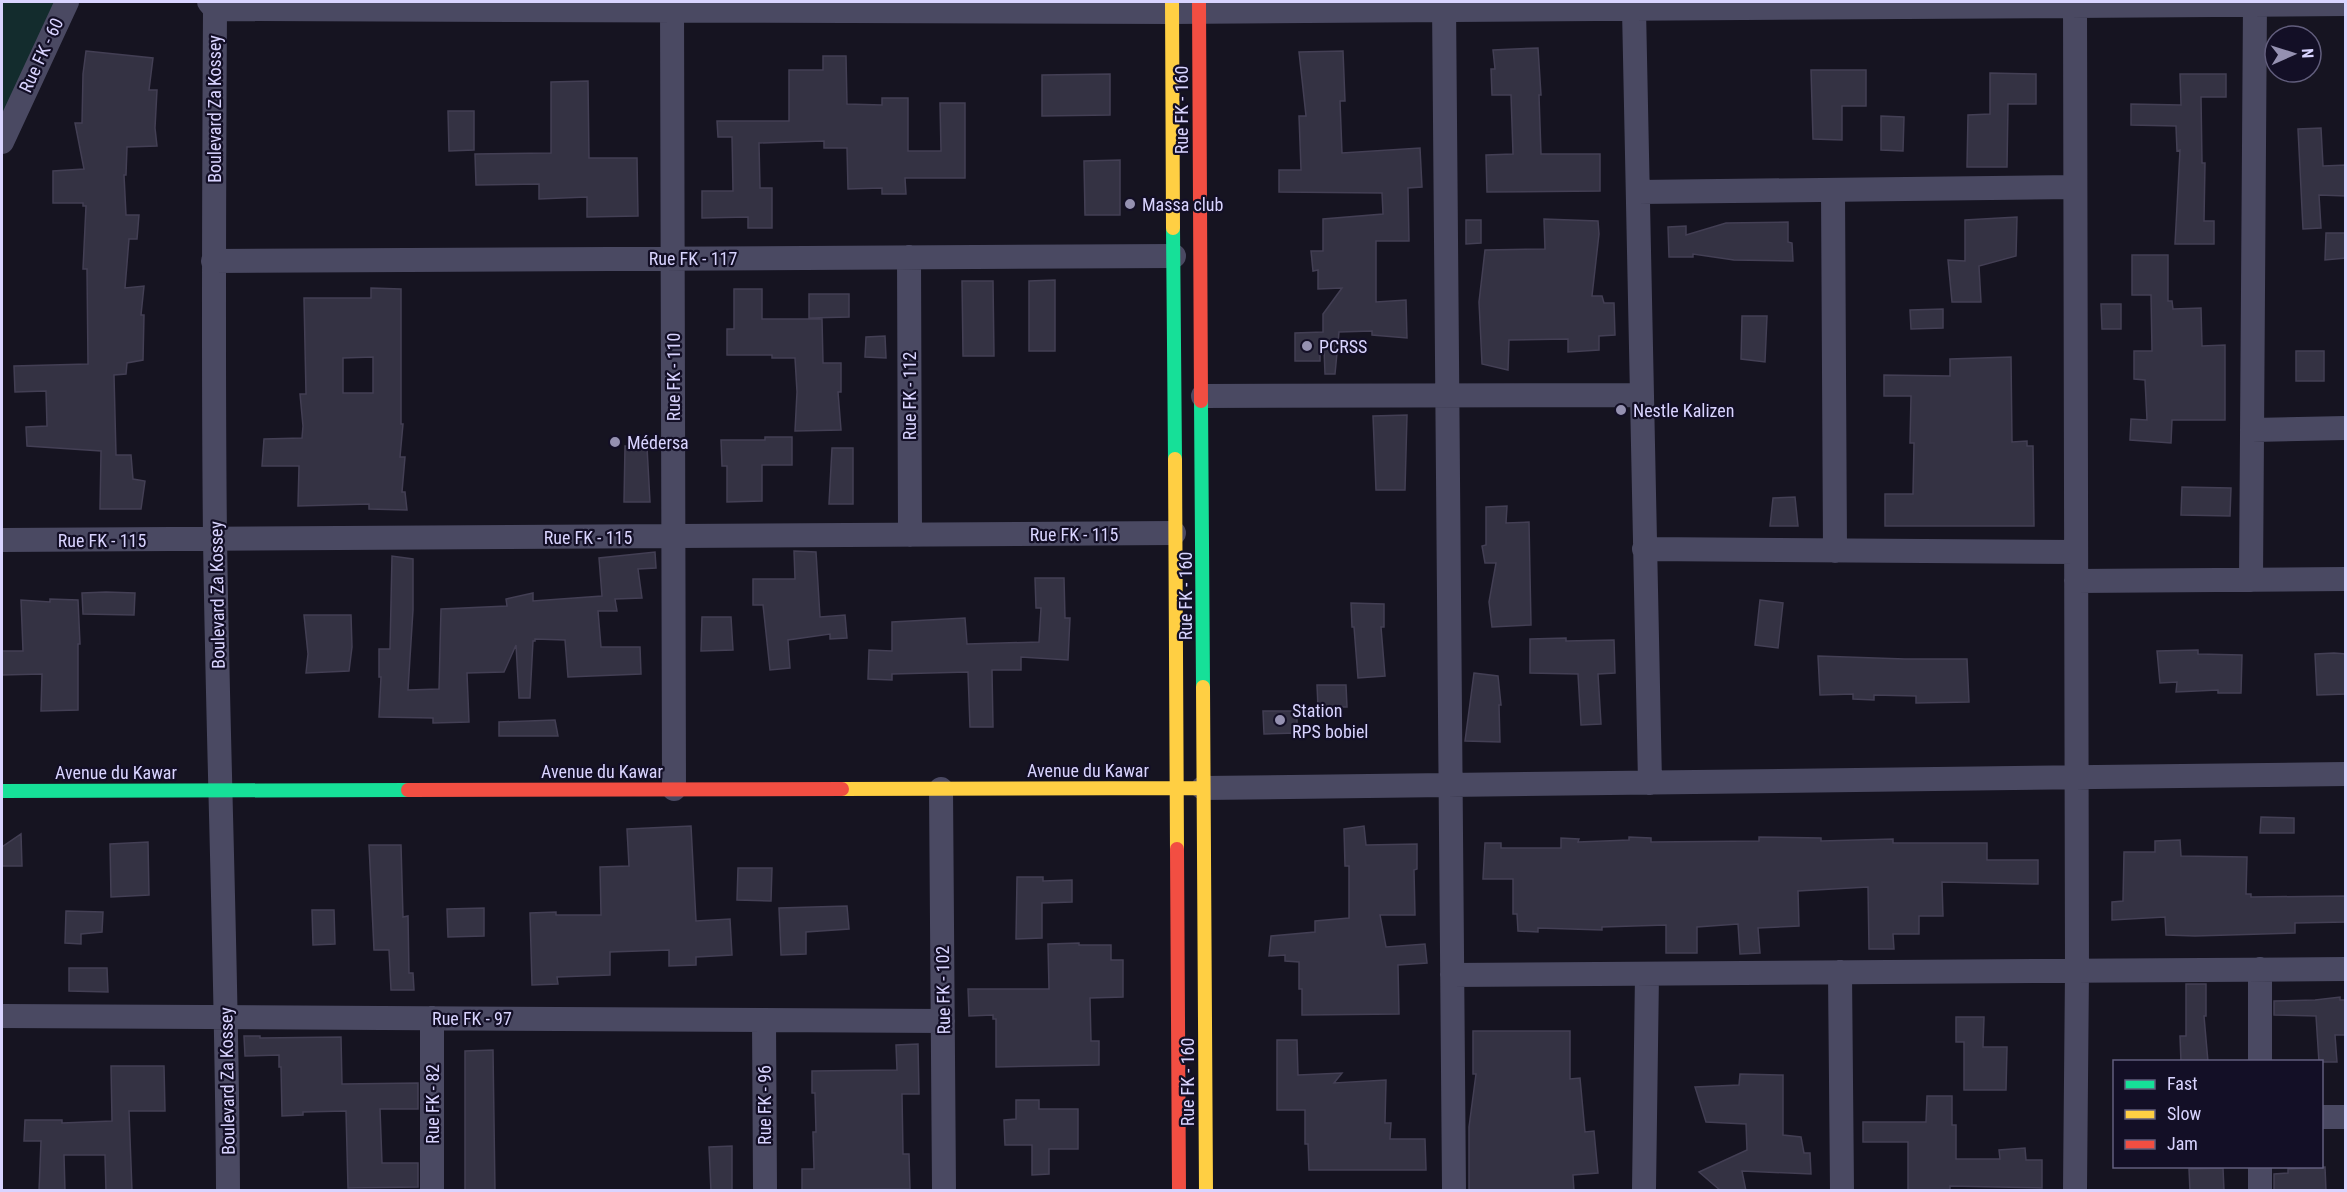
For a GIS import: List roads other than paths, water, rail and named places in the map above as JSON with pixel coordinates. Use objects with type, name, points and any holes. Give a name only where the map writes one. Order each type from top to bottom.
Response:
[{"type":"main road","name":"Rue FK - 160","points":[[1172,7],[1179,1191]]},
{"type":"main road","name":"Rue FK - 160","points":[[1199,7],[1206,1191]]},
{"type":"main road","name":"Avenue du Kawar","points":[[2,791],[1203,788]]},
{"type":"street","name":"Rue FK - 60","points":[[2,142],[9,104],[67,2]]},
{"type":"street","points":[[2252,580],[2255,3]]},
{"type":"street","points":[[2075,4],[2077,777],[2075,1191]]},
{"type":"street","points":[[212,5],[1444,6],[1635,9],[1838,5],[2346,4]]},
{"type":"street","name":"Boulevard Za Kossey","points":[[212,5],[215,539],[227,1017],[228,1191]]},
{"type":"street","name":"Rue FK - 110","points":[[672,6],[674,789]]},
{"type":"street","points":[[1444,6],[1454,1191]]},
{"type":"street","points":[[1635,9],[1650,783]]},
{"type":"street","points":[[1638,192],[2075,187]]},
{"type":"street","points":[[1833,190],[1835,551]]},
{"type":"street","name":"Rue FK - 117","points":[[213,261],[1174,256]]},
{"type":"street","name":"Rue FK - 112","points":[[909,257],[910,535]]},
{"type":"street","points":[[1203,396],[1642,395]]},
{"type":"street","points":[[2252,430],[2346,428]]},
{"type":"street","name":"Rue FK - 115","points":[[2,540],[1174,533]]},
{"type":"street","points":[[1644,549],[2076,552]]},
{"type":"street","points":[[2076,581],[2346,579]]},
{"type":"street","points":[[1203,788],[2346,774]]},
{"type":"street","name":"Rue FK - 102","points":[[941,789],[944,1191]]},
{"type":"street","points":[[2260,969],[2260,1060]]},
{"type":"street","points":[[1452,975],[2346,969]]},
{"type":"street","points":[[1840,972],[1842,1191]]},
{"type":"street","points":[[1644,1191],[1647,974]]},
{"type":"street","name":"Rue FK - 97","points":[[2,1016],[943,1021]]},
{"type":"street","name":"Rue FK - 82","points":[[432,1018],[432,1191]]},
{"type":"street","name":"Rue FK - 96","points":[[764,1020],[765,1191]]},
{"type":"street","points":[[2323,1117],[2346,1117]]},
{"type":"street","points":[[2260,1168],[2260,1191]]},
{"type":"place","name":"Massa club","points":[[1130,204]]},
{"type":"place","name":"PCRSS","points":[[1307,346]]},
{"type":"place","name":"Nestle Kalizen","points":[[1621,410]]},
{"type":"place","name":"Médersa","points":[[615,442]]},
{"type":"place","name":"Station RPS bobiel","points":[[1280,720]]}]
